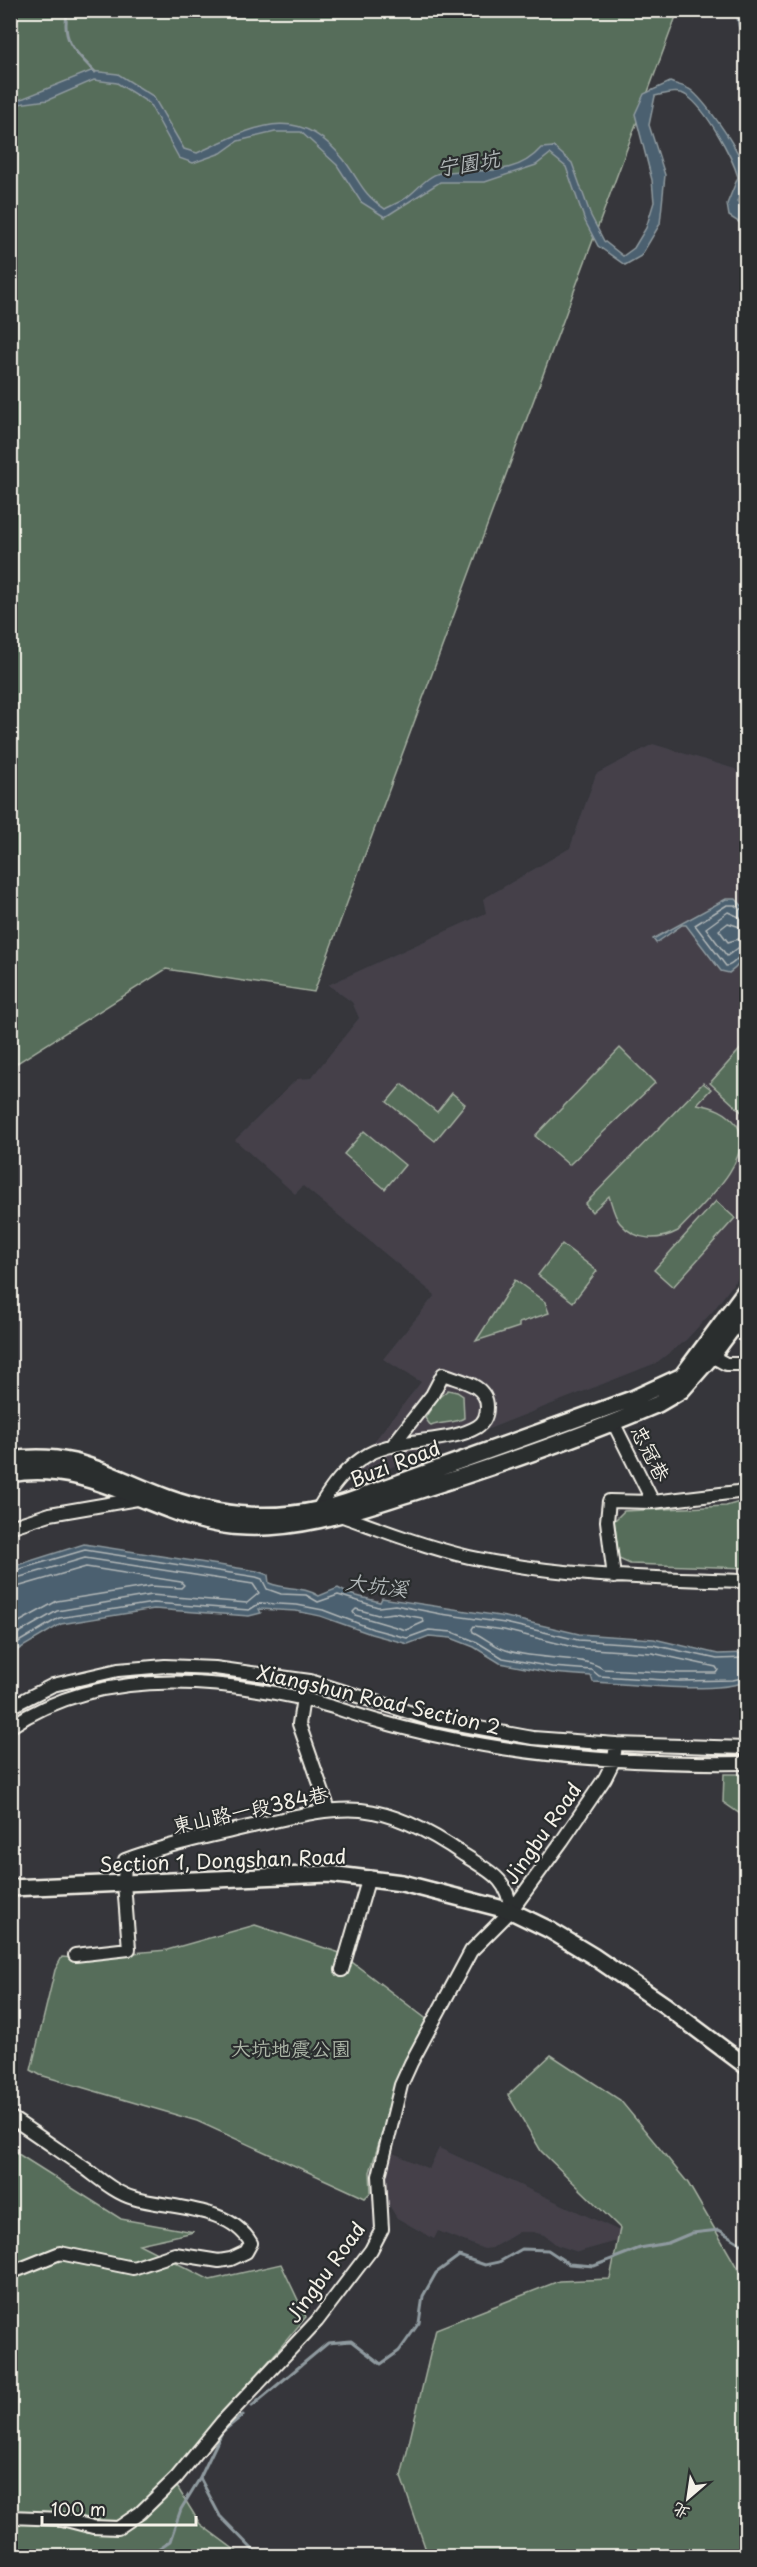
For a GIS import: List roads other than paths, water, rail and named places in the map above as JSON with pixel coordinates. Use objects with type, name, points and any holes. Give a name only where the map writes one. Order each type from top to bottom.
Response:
[{"type":"main road","name":"Buzi Road","points":[[10,1474],[26,1471],[66,1472],[95,1479],[137,1499],[191,1517],[245,1528],[342,1511],[487,1470],[658,1404],[682,1390],[747,1290]]},
{"type":"main road","name":"Buzi Road","points":[[342,1511],[372,1492],[632,1399],[682,1376],[747,1310]]},
{"type":"main road","name":"Buzi Road","points":[[10,1460],[55,1458],[83,1463],[167,1498],[230,1514],[319,1516]]},
{"type":"main road","name":"Section 1, Dongshan Road","points":[[10,1888],[309,1875],[369,1877],[402,1883],[511,1911],[548,1929],[593,1956],[747,2066]]},
{"type":"street","points":[[706,1354],[726,1364],[747,1364]]},
{"type":"street","points":[[319,1516],[334,1481],[370,1454],[392,1446],[465,1432],[478,1426],[487,1411],[484,1394],[478,1387],[443,1374],[432,1395],[392,1446]]},
{"type":"street","name":"忠冠巷","points":[[613,1422],[653,1502]]},
{"type":"street","points":[[614,1576],[608,1521],[609,1501],[653,1502],[747,1491]]},
{"type":"street","points":[[10,1527],[50,1514],[137,1499]]},
{"type":"street","points":[[342,1511],[407,1539],[468,1557],[534,1569],[614,1576],[747,1581]]},
{"type":"street","name":"Xiangshun Road Section 2","points":[[10,1707],[53,1684],[118,1670],[165,1666],[215,1668],[310,1681],[431,1719],[533,1738],[616,1744],[747,1748]]},
{"type":"street","name":"Xiangshun Road Section 2","points":[[10,1727],[57,1702],[117,1686],[169,1682],[220,1685],[303,1698],[428,1734],[484,1745],[614,1760],[747,1763]]},
{"type":"street","points":[[303,1698],[299,1724],[329,1810]]},
{"type":"street","name":"Jingbu Road","points":[[10,2517],[62,2519],[93,2527],[118,2528],[140,2513],[176,2478],[222,2422],[317,2321],[370,2250],[382,2229],[379,2176],[401,2085],[407,2072],[471,1951],[511,1911],[605,1778],[614,1760],[616,1744]]},
{"type":"street","name":"東山路一段384巷","points":[[124,1883],[125,1860],[162,1847],[329,1810],[362,1810],[397,1819],[437,1837],[489,1871],[505,1885],[510,1896],[511,1911]]},
{"type":"street","points":[[342,1970],[369,1877]]},
{"type":"street","points":[[75,1955],[129,1949],[124,1883]]},
{"type":"street","points":[[10,2116],[121,2193],[142,2200],[194,2209],[214,2216],[247,2236],[251,2243],[246,2252],[231,2259],[219,2261],[175,2254],[133,2268],[60,2253],[10,2273]]},
{"type":"water","points":[[736,11],[743,11],[746,23],[746,48],[741,41]]},
{"type":"water","points":[[91,71],[118,74],[153,96],[184,149],[197,153],[256,128],[292,125],[309,130],[326,141],[344,160],[366,192],[385,209],[406,198],[436,174],[506,168],[518,165],[541,148],[554,147],[572,163],[591,216],[604,241],[623,256],[634,248],[646,228],[654,202],[652,180],[635,114],[644,94],[670,82],[690,89],[699,98],[724,131],[739,156],[746,180],[737,201],[746,211],[746,221],[740,223],[729,216],[727,204],[738,177],[724,146],[702,111],[687,96],[680,93],[655,96],[649,125],[665,175],[660,224],[641,256],[625,265],[598,246],[585,221],[566,167],[550,154],[536,165],[485,182],[440,182],[385,217],[361,202],[337,165],[301,132],[275,132],[238,141],[221,153],[193,163],[179,158],[149,103],[117,83],[94,80],[48,100],[11,105],[11,99],[19,100]]},
{"type":"water","points":[[726,899],[736,899],[746,910],[747,937],[744,953],[736,967],[729,973],[721,971],[686,925],[682,925],[656,943],[653,939]]},
{"type":"water","points":[[84,1544],[257,1571],[268,1575],[269,1583],[307,1591],[319,1596],[338,1588],[349,1594],[380,1602],[382,1598],[506,1617],[579,1634],[654,1639],[718,1654],[746,1653],[746,1682],[730,1686],[692,1688],[593,1682],[591,1676],[551,1673],[500,1663],[474,1647],[451,1638],[429,1636],[408,1644],[320,1616],[296,1611],[259,1609],[261,1613],[249,1616],[154,1609],[61,1624],[11,1654],[11,1567]]},
{"type":"waterway","points":[[68,10],[66,30],[71,45],[95,72]]},
{"type":"waterway","points":[[252,2406],[328,2343],[351,2341],[381,2364],[399,2351],[419,2323],[423,2296],[436,2273],[459,2256],[485,2265],[499,2262],[522,2249],[548,2250],[569,2264],[594,2266],[640,2248],[668,2243],[692,2233],[719,2230],[746,2247]]},
{"type":"waterway","points":[[141,2556],[155,2551],[170,2541],[181,2509],[200,2478],[222,2432],[243,2415]]},
{"type":"waterway","points":[[200,2478],[220,2516],[259,2556]]},
{"type":"waterway","points":[[29,2556],[37,2556]]},
{"type":"waterway","points":[[45,2556],[81,2556]]},
{"type":"water label","name":"宁園坑","points":[[468,162]]},
{"type":"water label","name":"大坑溪","points":[[377,1584]]},
{"type":"park label","name":"大坑地震公園","points":[[291,2048]]}]
